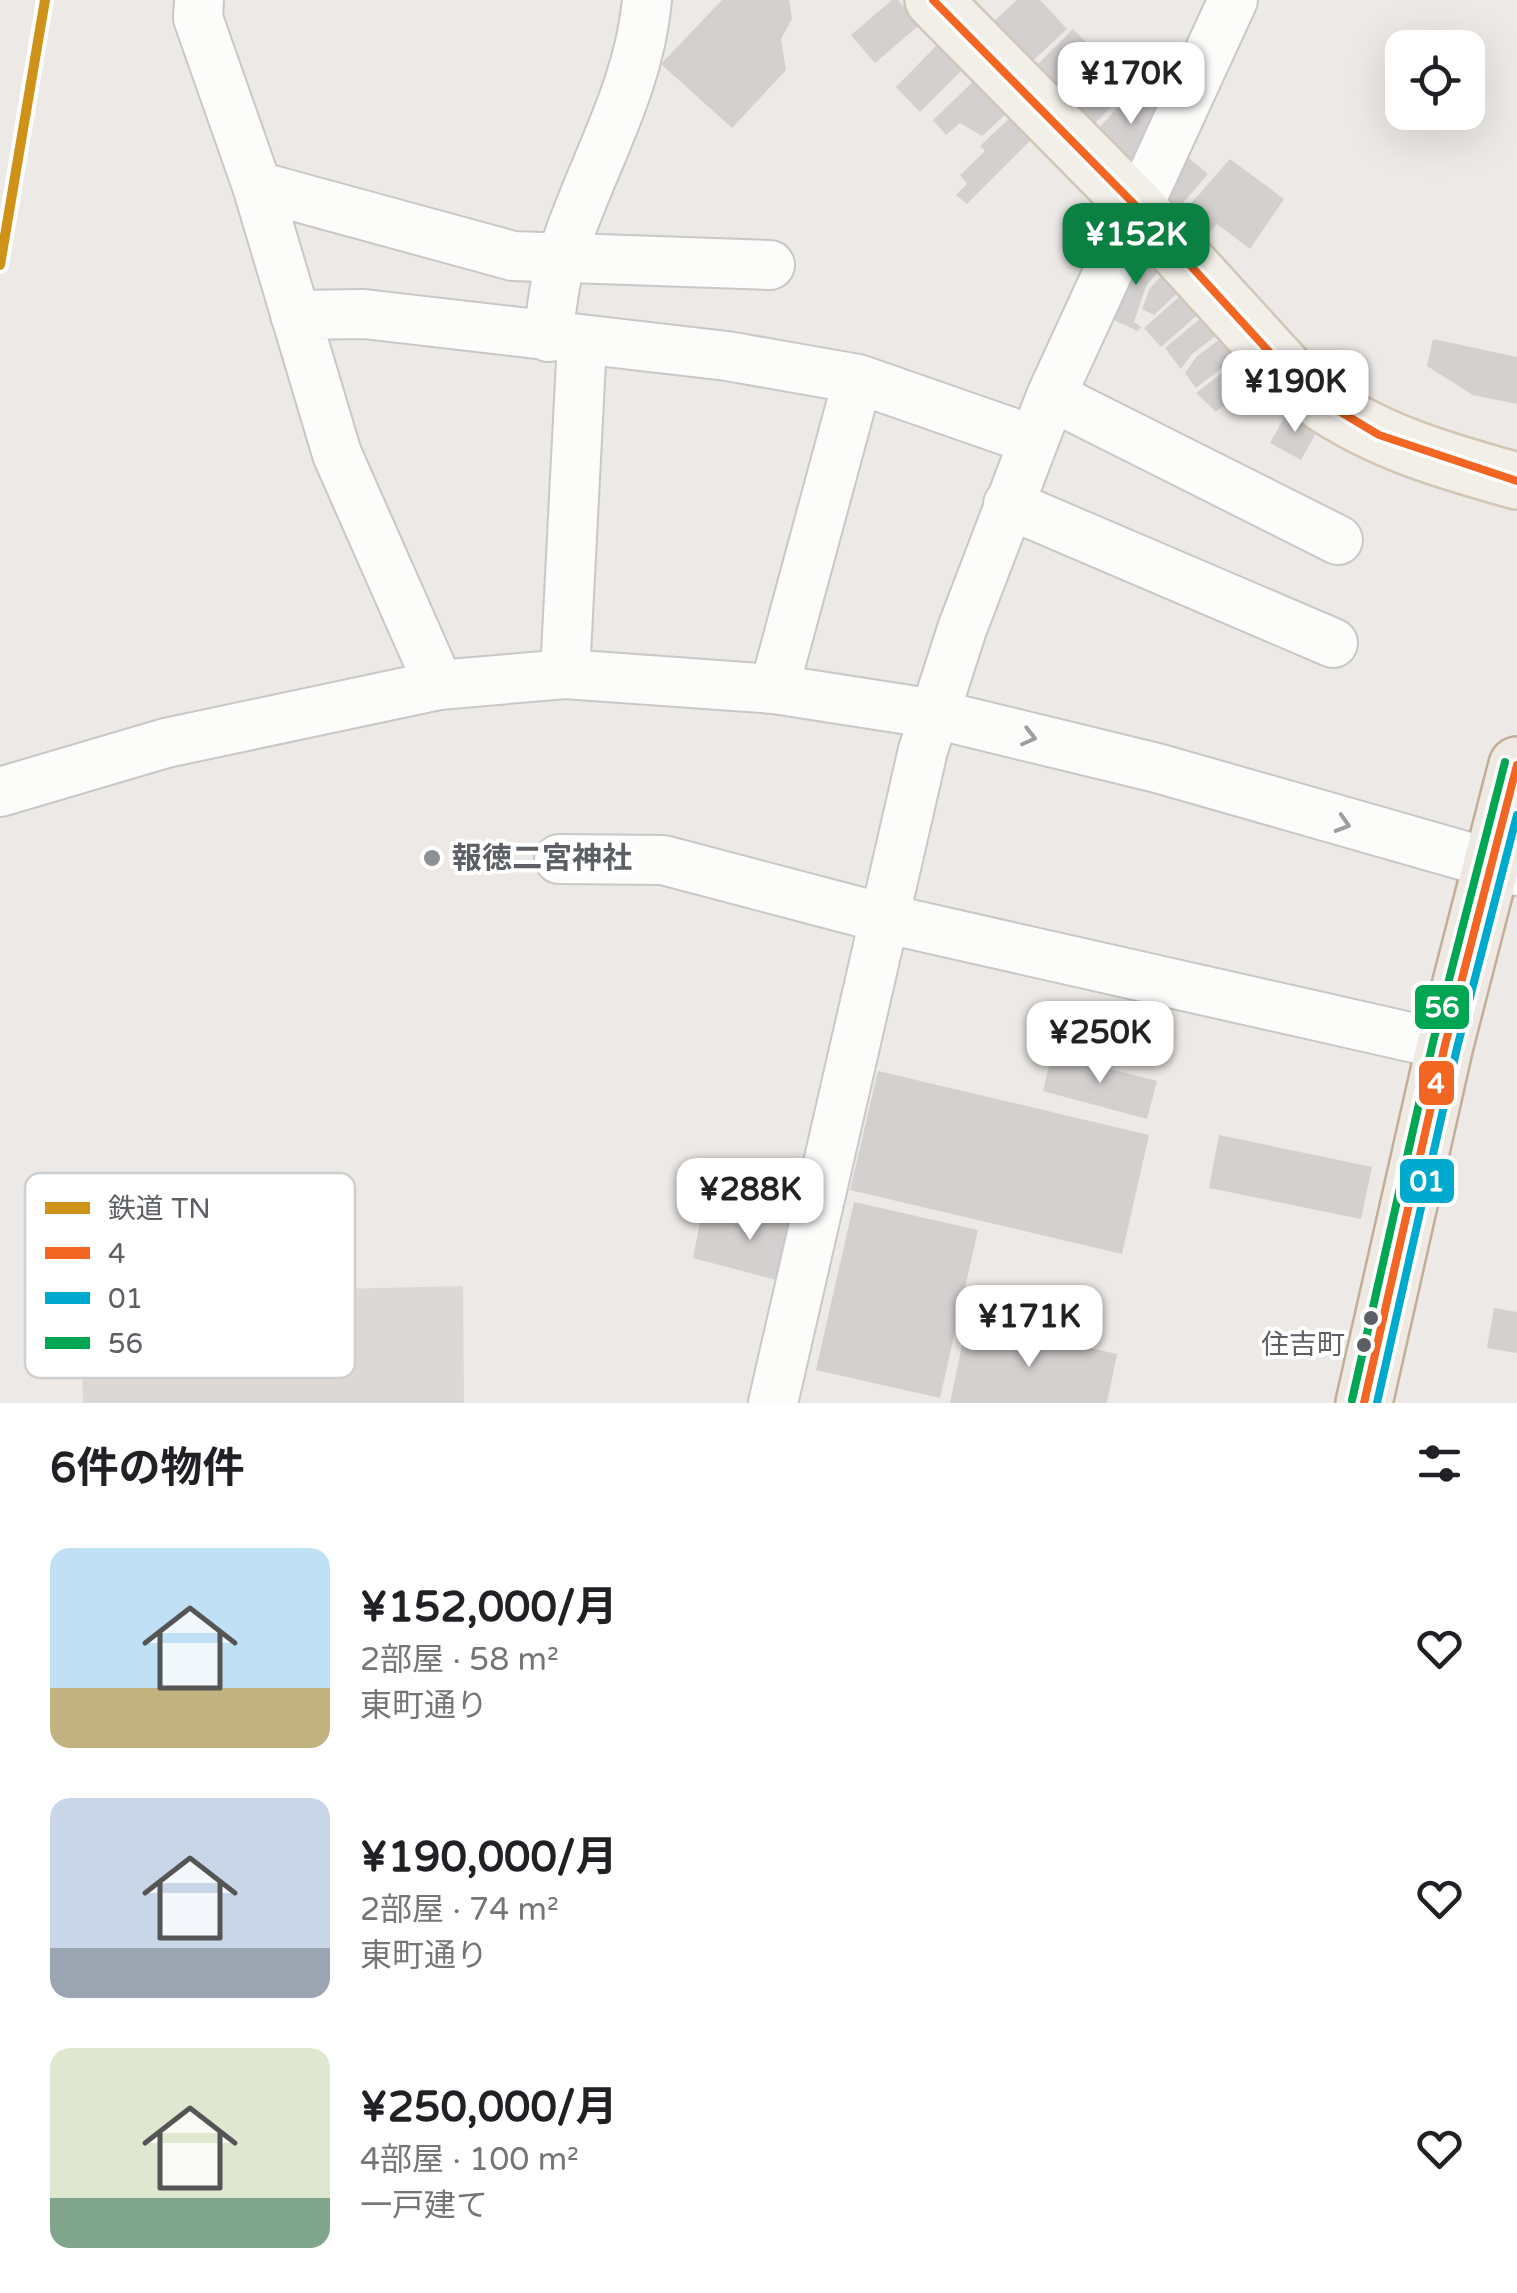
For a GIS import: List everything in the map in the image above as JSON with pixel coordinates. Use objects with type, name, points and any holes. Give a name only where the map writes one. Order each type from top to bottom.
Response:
[{"type":"highway","points":[[1364,1403],[1445,1045],[1503,868],[1517,765]]},
{"type":"main road","points":[[933,0],[1138,208],[1279,367],[1334,413],[1432,457],[1517,481]]},
{"type":"street","points":[[199,0],[198,18],[257,186],[336,454],[439,685]]},
{"type":"street","points":[[565,674],[562,258],[624,102],[644,35],[647,0]]},
{"type":"street","points":[[774,1403],[883,918],[935,714],[1008,504],[1051,396],[1233,0]]},
{"type":"street","points":[[257,186],[514,256],[770,265]]},
{"type":"street","points":[[295,315],[364,314],[727,356],[858,379],[1033,440]]},
{"type":"street","points":[[774,689],[858,379]]},
{"type":"street","points":[[1051,396],[1338,540]]},
{"type":"street","points":[[1008,504],[1333,644]]},
{"type":"street","points":[[0,792],[166,743],[439,685],[565,674],[774,689],[935,714],[1157,768],[1503,868]]},
{"type":"street","points":[[559,858],[663,860],[883,918],[1445,1045]]},
{"type":"shaded area","points":[[463,1286],[464,1403],[83,1403],[82,1378],[355,1378],[355,1289]]},
{"type":"building","points":[[722,0],[789,0],[792,19],[781,39],[786,70],[732,128],[661,64]]},
{"type":"building","points":[[892,0],[898,0],[919,25],[875,63],[851,35]]},
{"type":"building","points":[[1017,0],[1040,0],[1067,29],[1026,67],[988,27]]},
{"type":"building","points":[[1073,29],[1102,58],[1061,100],[1031,71]]},
{"type":"building","points":[[940,42],[965,67],[920,112],[896,87]]},
{"type":"building","points":[[1117,52],[1132,67],[1126,72],[1135,81],[1090,129],[1066,104]]},
{"type":"building","points":[[979,76],[1010,110],[982,136],[960,123],[946,135],[933,120]]},
{"type":"building","points":[[1138,86],[1164,115],[1133,171],[1095,132]]},
{"type":"building","points":[[1014,114],[1036,135],[967,204],[956,195],[967,184],[960,175],[985,151],[980,146]]},
{"type":"building","points":[[1183,153],[1208,174],[1175,212],[1156,193]]},
{"type":"building","points":[[1230,159],[1284,199],[1250,249],[1217,224],[1203,239],[1179,217]]},
{"type":"building","points":[[1140,244],[1163,266],[1146,286],[1134,322],[1141,327],[1138,331],[1111,319]]},
{"type":"building","points":[[1168,269],[1184,287],[1154,315],[1142,309],[1150,288]]},
{"type":"building","points":[[1187,290],[1204,309],[1161,347],[1144,328]]},
{"type":"building","points":[[1207,313],[1222,331],[1192,354],[1181,369],[1165,348]]},
{"type":"building","points":[[1227,334],[1241,353],[1196,388],[1185,373],[1197,356]]},
{"type":"building","points":[[1433,339],[1517,357],[1517,404],[1473,395],[1427,366]]},
{"type":"building","points":[[1243,357],[1259,377],[1216,412],[1196,393]]},
{"type":"building","points":[[1289,409],[1319,428],[1301,460],[1270,443]]},
{"type":"building","points":[[1052,1054],[1157,1081],[1147,1119],[1043,1091]]},
{"type":"building","points":[[878,1071],[1149,1135],[1122,1254],[850,1190]]},
{"type":"building","points":[[1219,1135],[1372,1167],[1361,1219],[1209,1188]]},
{"type":"building","points":[[854,1202],[978,1230],[940,1398],[816,1370]]},
{"type":"building","points":[[704,1203],[807,1226],[795,1285],[693,1258]]},
{"type":"building","points":[[1494,1308],[1517,1312],[1517,1353],[1487,1348]]},
{"type":"building","points":[[967,1321],[1117,1354],[1107,1403],[950,1403]]},
{"type":"rail line","name":"TN","points":[[0,265],[45,0]]},
{"type":"transit line","name":"4","points":[[933,0],[1138,208],[1304,390],[1379,435],[1517,481]]},
{"type":"transit line","name":"56","points":[[1352,1400],[1433,1042],[1505,762]]},
{"type":"transit line","name":"4","points":[[1364,1403],[1445,1045],[1517,765]]},
{"type":"transit line","name":"01","points":[[1377,1403],[1457,1048],[1517,815]]},
{"type":"place","name":"報徳二宮神社","points":[[432,858]]},
{"type":"place","name":"住吉町","points":[[1364,1345]]}]
